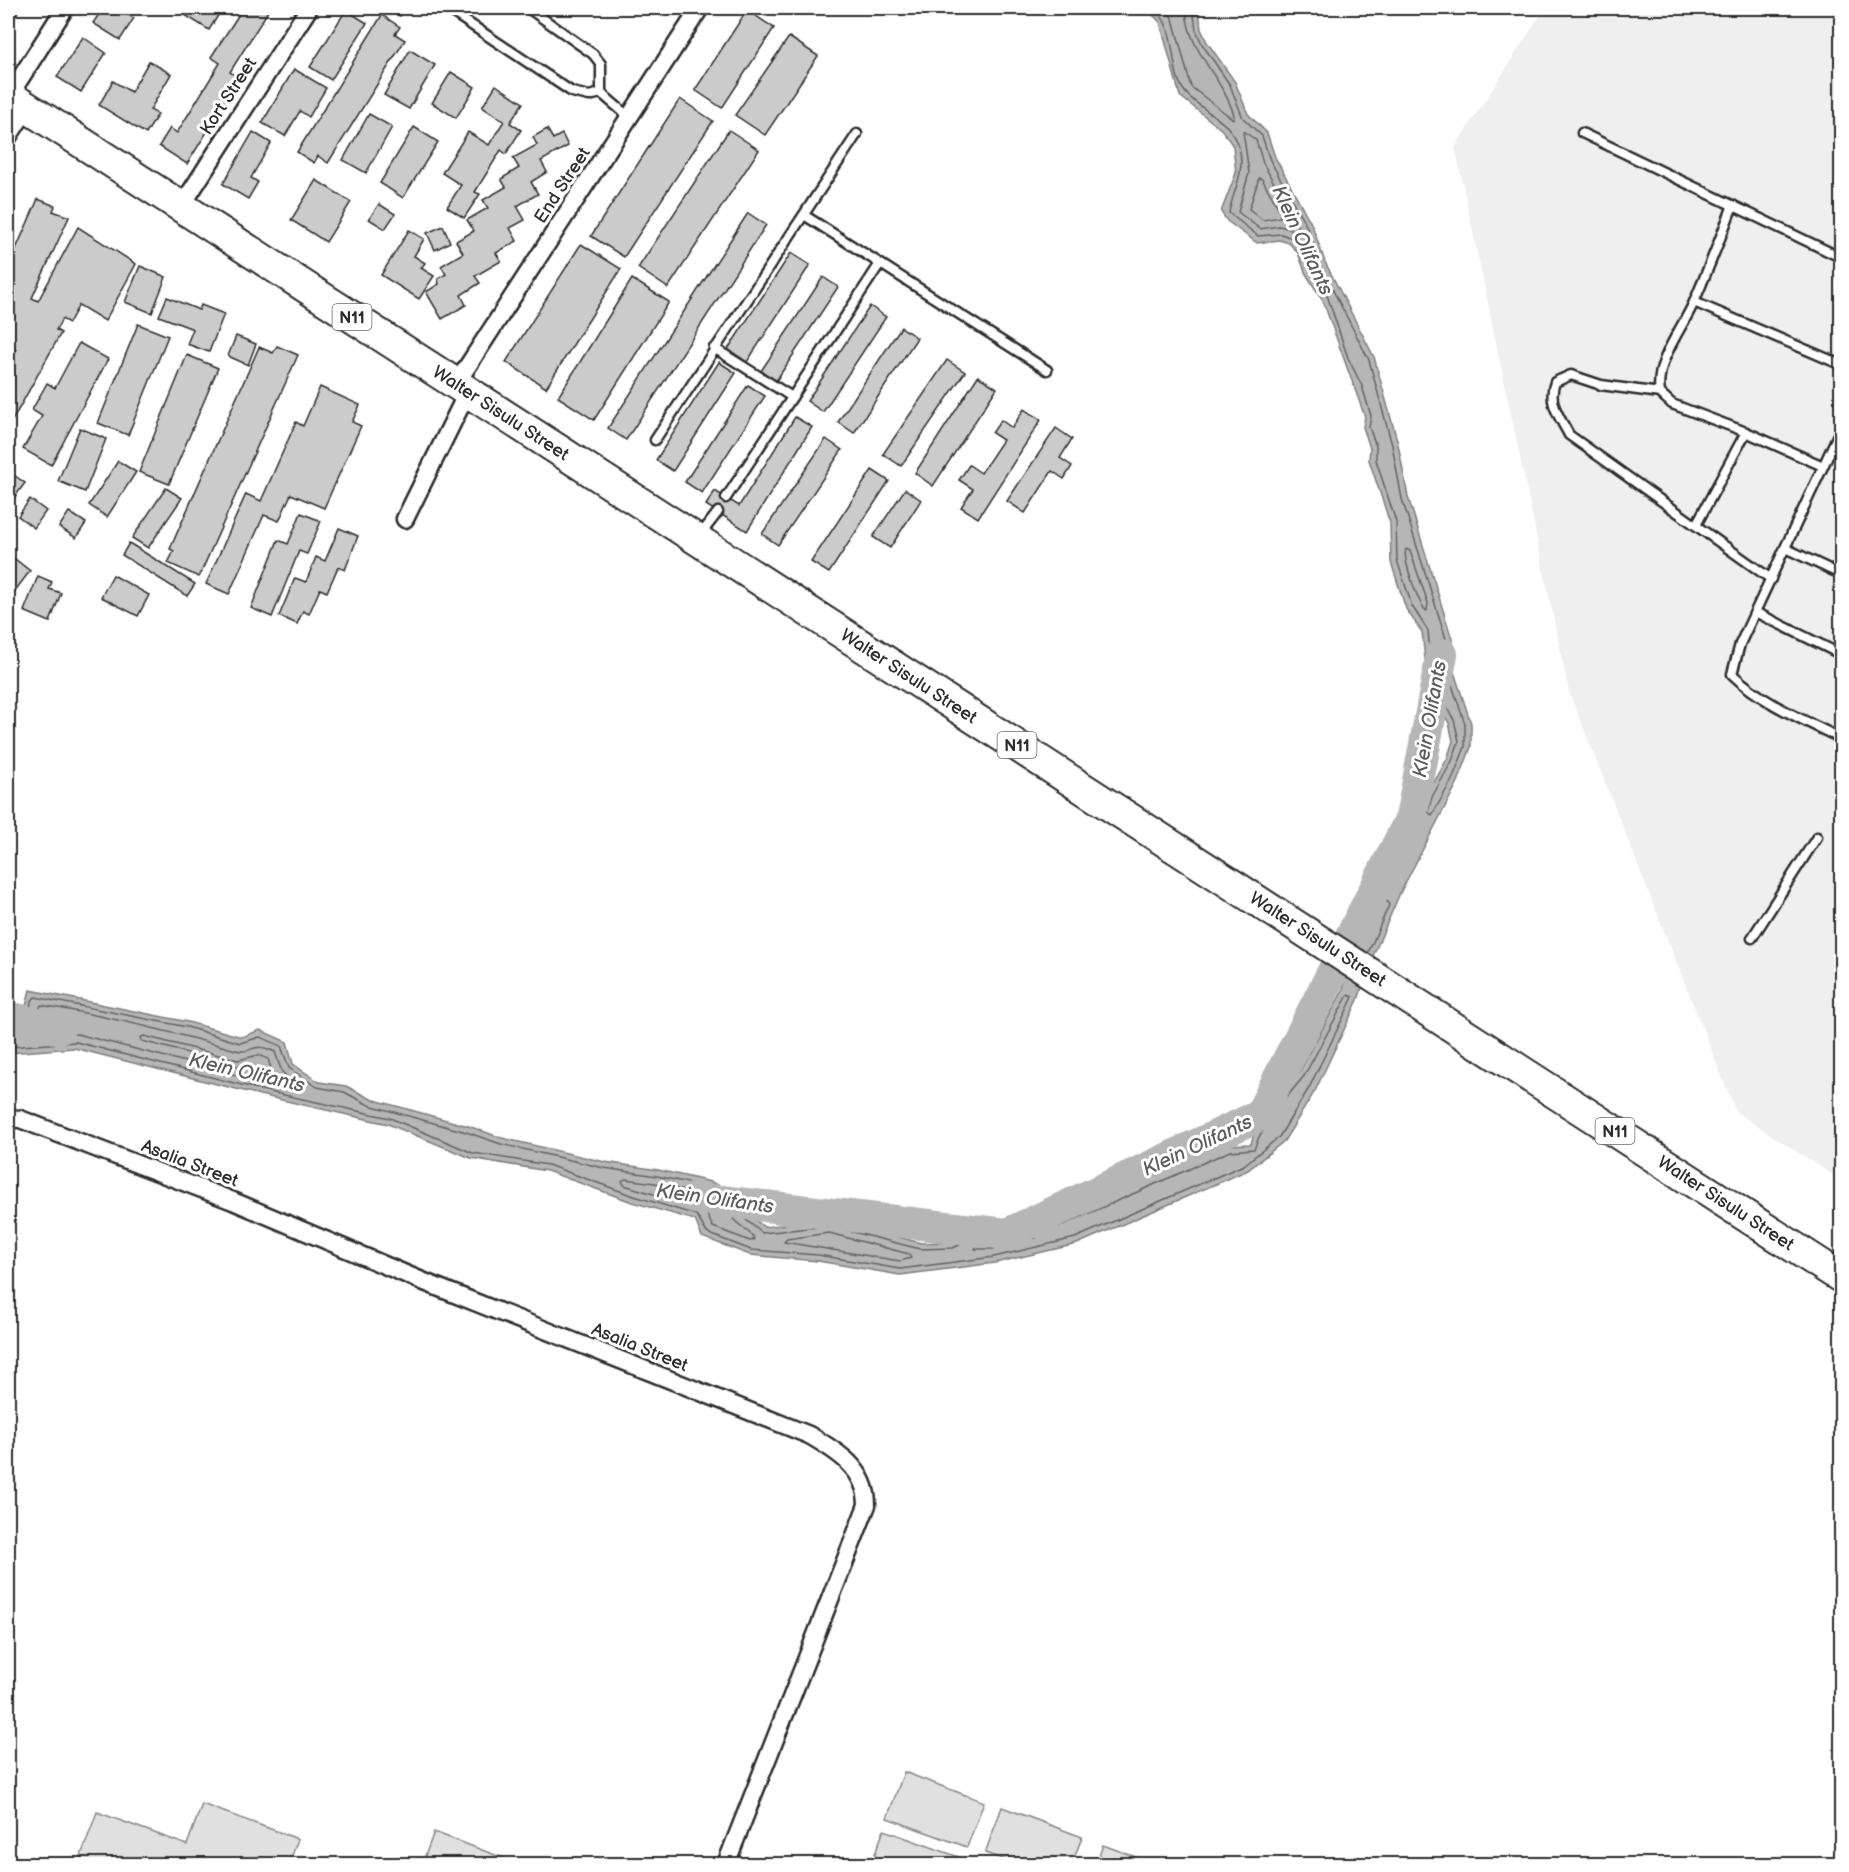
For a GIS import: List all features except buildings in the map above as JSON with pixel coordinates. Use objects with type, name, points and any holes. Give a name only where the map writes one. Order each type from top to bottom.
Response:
[{"type":"highway","name":"Walter Sisulu Street","points":[[15,99],[1842,1278]]},
{"type":"street","points":[[8,137],[15,99],[65,8]]},
{"type":"street","name":"Kort Street","points":[[181,207],[309,8]]},
{"type":"street","name":"End Street","points":[[405,519],[462,387],[629,117],[700,8]]},
{"type":"street","name":"Asalia Street","points":[[8,1118],[30,1123],[233,1201],[422,1281],[808,1435],[848,1460],[867,1490],[867,1506],[726,1864]]},
{"type":"lane","points":[[446,8],[573,92],[589,96],[601,93]]},
{"type":"lane","points":[[528,8],[593,54],[601,64],[601,93],[629,117]]},
{"type":"lane","points":[[1582,133],[1842,258]]},
{"type":"lane","points":[[655,440],[857,134]]},
{"type":"lane","points":[[1660,393],[1658,384],[1667,358],[1694,302],[1733,206]]},
{"type":"lane","points":[[804,215],[1047,370]]},
{"type":"lane","points":[[726,498],[879,264]]},
{"type":"lane","points":[[1694,302],[1842,365]]},
{"type":"lane","points":[[714,348],[792,398]]},
{"type":"lane","points":[[1771,579],[1569,435],[1552,404],[1551,393],[1555,382],[1571,375],[1601,385],[1660,393],[1672,404],[1746,432],[1823,466]]},
{"type":"lane","points":[[1842,426],[1740,644],[1732,674],[1744,686],[1842,739]]},
{"type":"lane","points":[[1696,525],[1746,432]]},
{"type":"lane","points":[[697,540],[718,512]]},
{"type":"lane","points":[[1785,548],[1842,575]]},
{"type":"lane","points":[[1755,612],[1842,655]]},
{"type":"lane","points":[[1752,938],[1817,837]]},
{"type":"shaded area","points":[[1545,8],[1841,8],[1841,1180],[1736,1112],[1569,692],[1455,147]]},
{"type":"shaded area","points":[[904,1772],[984,1802],[967,1847],[887,1818]]},
{"type":"shaded area","points":[[202,1804],[298,1839],[289,1864],[78,1864],[97,1812],[187,1845]]},
{"type":"shaded area","points":[[1002,1807],[1082,1837],[1072,1864],[1017,1864],[985,1853]]},
{"type":"shaded area","points":[[884,1830],[964,1859],[962,1864],[871,1864]]},
{"type":"shaded area","points":[[434,1832],[514,1862],[513,1864],[422,1864]]},
{"type":"shaded area","points":[[1103,1845],[1155,1864],[1096,1864]]},
{"type":"water","points":[[1146,8],[1199,8],[1201,29],[1207,42],[1235,82],[1248,114],[1267,133],[1275,157],[1312,225],[1325,262],[1374,357],[1398,444],[1408,497],[1452,639],[1452,666],[1471,723],[1471,747],[1458,782],[1400,893],[1370,963],[1358,1000],[1315,1091],[1284,1141],[1248,1170],[1077,1244],[995,1263],[900,1275],[818,1261],[750,1255],[702,1237],[695,1220],[632,1202],[547,1171],[471,1158],[388,1124],[260,1095],[74,1048],[8,1053],[8,1028],[13,1028],[24,1014],[30,990],[188,1022],[242,1037],[260,1030],[287,1042],[293,1064],[319,1082],[346,1086],[371,1099],[502,1138],[605,1162],[658,1170],[711,1182],[728,1189],[745,1212],[764,1227],[829,1219],[921,1243],[952,1242],[992,1223],[1019,1220],[1056,1222],[1229,1145],[1251,1144],[1254,1133],[1299,1073],[1343,990],[1351,950],[1415,831],[1427,795],[1447,759],[1453,741],[1449,723],[1428,686],[1422,632],[1406,609],[1391,562],[1390,523],[1369,460],[1370,448],[1363,427],[1365,417],[1323,301],[1306,274],[1298,253],[1289,243],[1279,240],[1257,243],[1227,221],[1221,212],[1236,173],[1233,146],[1222,130],[1180,96],[1160,22]]},
{"type":"waterway","name":"Klein Olifants","points":[[695,1198],[1007,1234],[1260,1115],[1411,818],[1442,654]]},
{"type":"waterway","name":"Klein Olifants","points":[[8,1017],[59,1029]]}]
